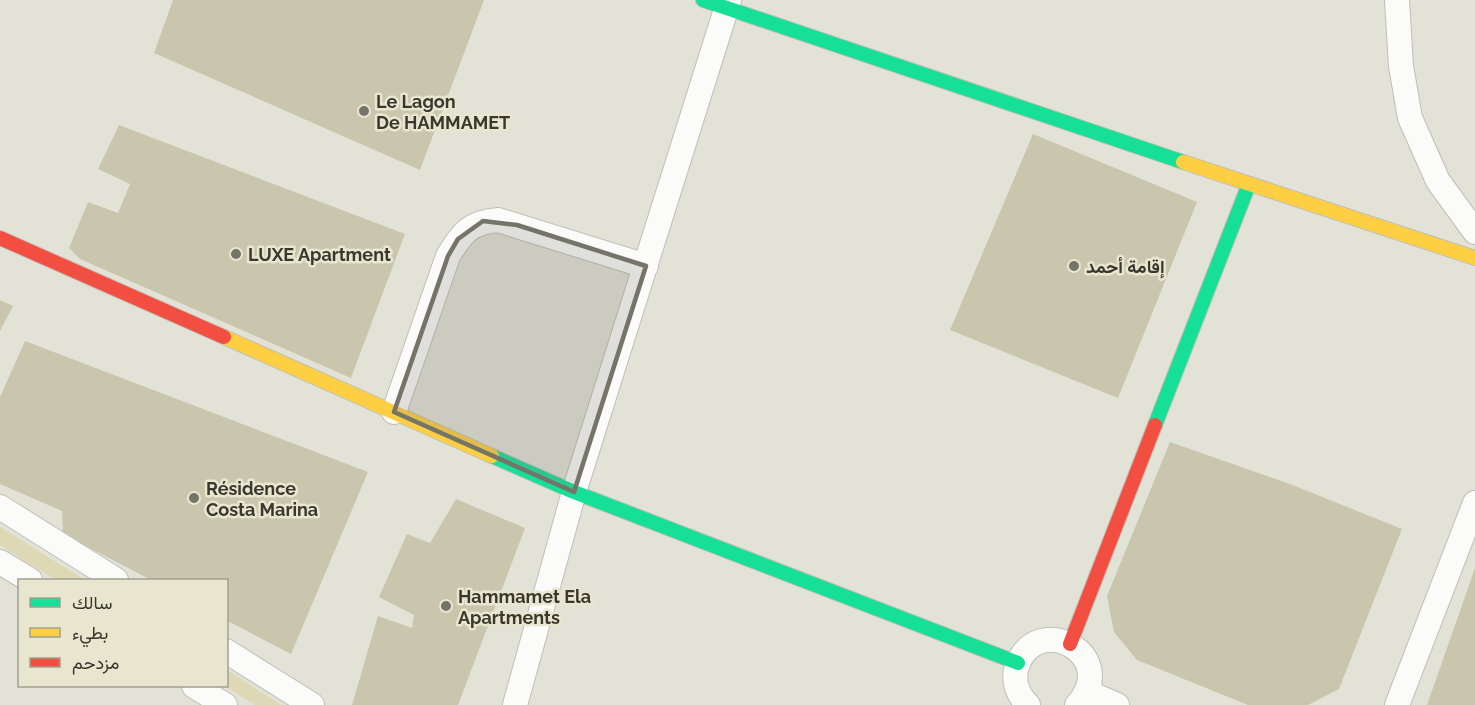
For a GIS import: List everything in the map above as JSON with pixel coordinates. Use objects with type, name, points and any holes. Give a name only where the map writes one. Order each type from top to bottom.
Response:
[{"type":"street","points":[[703,0],[728,4],[1249,184],[1475,258]]},
{"type":"street","points":[[1397,0],[1401,66],[1410,118],[1438,181],[1475,232]]},
{"type":"street","points":[[515,705],[574,492],[728,4]]},
{"type":"street","points":[[1070,644],[1249,184]]},
{"type":"street","points":[[394,412],[448,256],[458,239],[470,228],[483,221],[498,220],[646,266]]},
{"type":"street","points":[[0,238],[574,492],[1018,663]]},
{"type":"street","points":[[1397,705],[1475,503]]},
{"type":"street","points":[[0,507],[114,579]]},
{"type":"street","points":[[0,562],[28,579]]},
{"type":"street","points":[[1028,705],[1022,699],[1016,686],[1018,663],[1027,651],[1040,642],[1055,640],[1070,644],[1086,661],[1090,676],[1082,698],[1117,705]]},
{"type":"street","points":[[228,652],[312,705]]},
{"type":"street","points":[[196,687],[225,705]]},
{"type":"highlighted area","points":[[483,221],[517,225],[646,266],[574,492],[394,412],[448,256],[458,239]]},
{"type":"shaded area","points":[[0,527],[83,579],[54,579],[0,545]]},
{"type":"shaded area","points":[[228,671],[281,705],[255,705],[226,687],[228,687]]},
{"type":"building","name":"Le Lagon De HAMMAMET","points":[[173,0],[484,0],[420,170],[154,53]]},
{"type":"building","name":"LUXE Apartment","points":[[119,125],[405,234],[351,378],[80,259],[69,248],[88,202],[118,213],[130,184],[98,169]]},
{"type":"building","name":"إقامة أحمد","points":[[1033,134],[1197,202],[1118,398],[950,330]]},
{"type":"building","points":[[0,300],[13,306],[0,331]]},
{"type":"building","name":"Résidence Costa Marina","points":[[25,341],[368,472],[291,654],[228,621],[228,579],[149,579],[63,534],[62,511],[0,484],[0,397]]},
{"type":"building","points":[[1170,442],[1290,484],[1402,529],[1339,689],[1308,705],[1248,705],[1137,660],[1114,632],[1107,596]]},
{"type":"building","name":"Hammamet Ela Apartments","points":[[456,499],[525,528],[458,705],[352,705],[378,616],[412,628],[414,615],[379,597],[407,534],[430,543]]},
{"type":"building","points":[[1475,568],[1475,705],[1427,705]]},
{"type":"traffic: fast","points":[[703,0],[1183,162]]},
{"type":"traffic: fast","points":[[1155,425],[1249,184]]},
{"type":"traffic: fast","points":[[492,456],[574,492],[1018,663]]},
{"type":"traffic: slow","points":[[1183,162],[1475,258]]},
{"type":"traffic: slow","points":[[224,337],[492,456]]},
{"type":"traffic: jam","points":[[0,238],[224,337]]},
{"type":"traffic: jam","points":[[1070,644],[1155,425]]},
{"type":"place","name":"Le Lagon De HAMMAMET","points":[[364,111]]},
{"type":"place","name":"LUXE Apartment","points":[[236,254]]},
{"type":"place","name":"إقامة أحمد","points":[[1074,266]]},
{"type":"place","name":"Résidence Costa Marina","points":[[194,498]]},
{"type":"place","name":"Hammamet Ela Apartments","points":[[446,606]]}]
